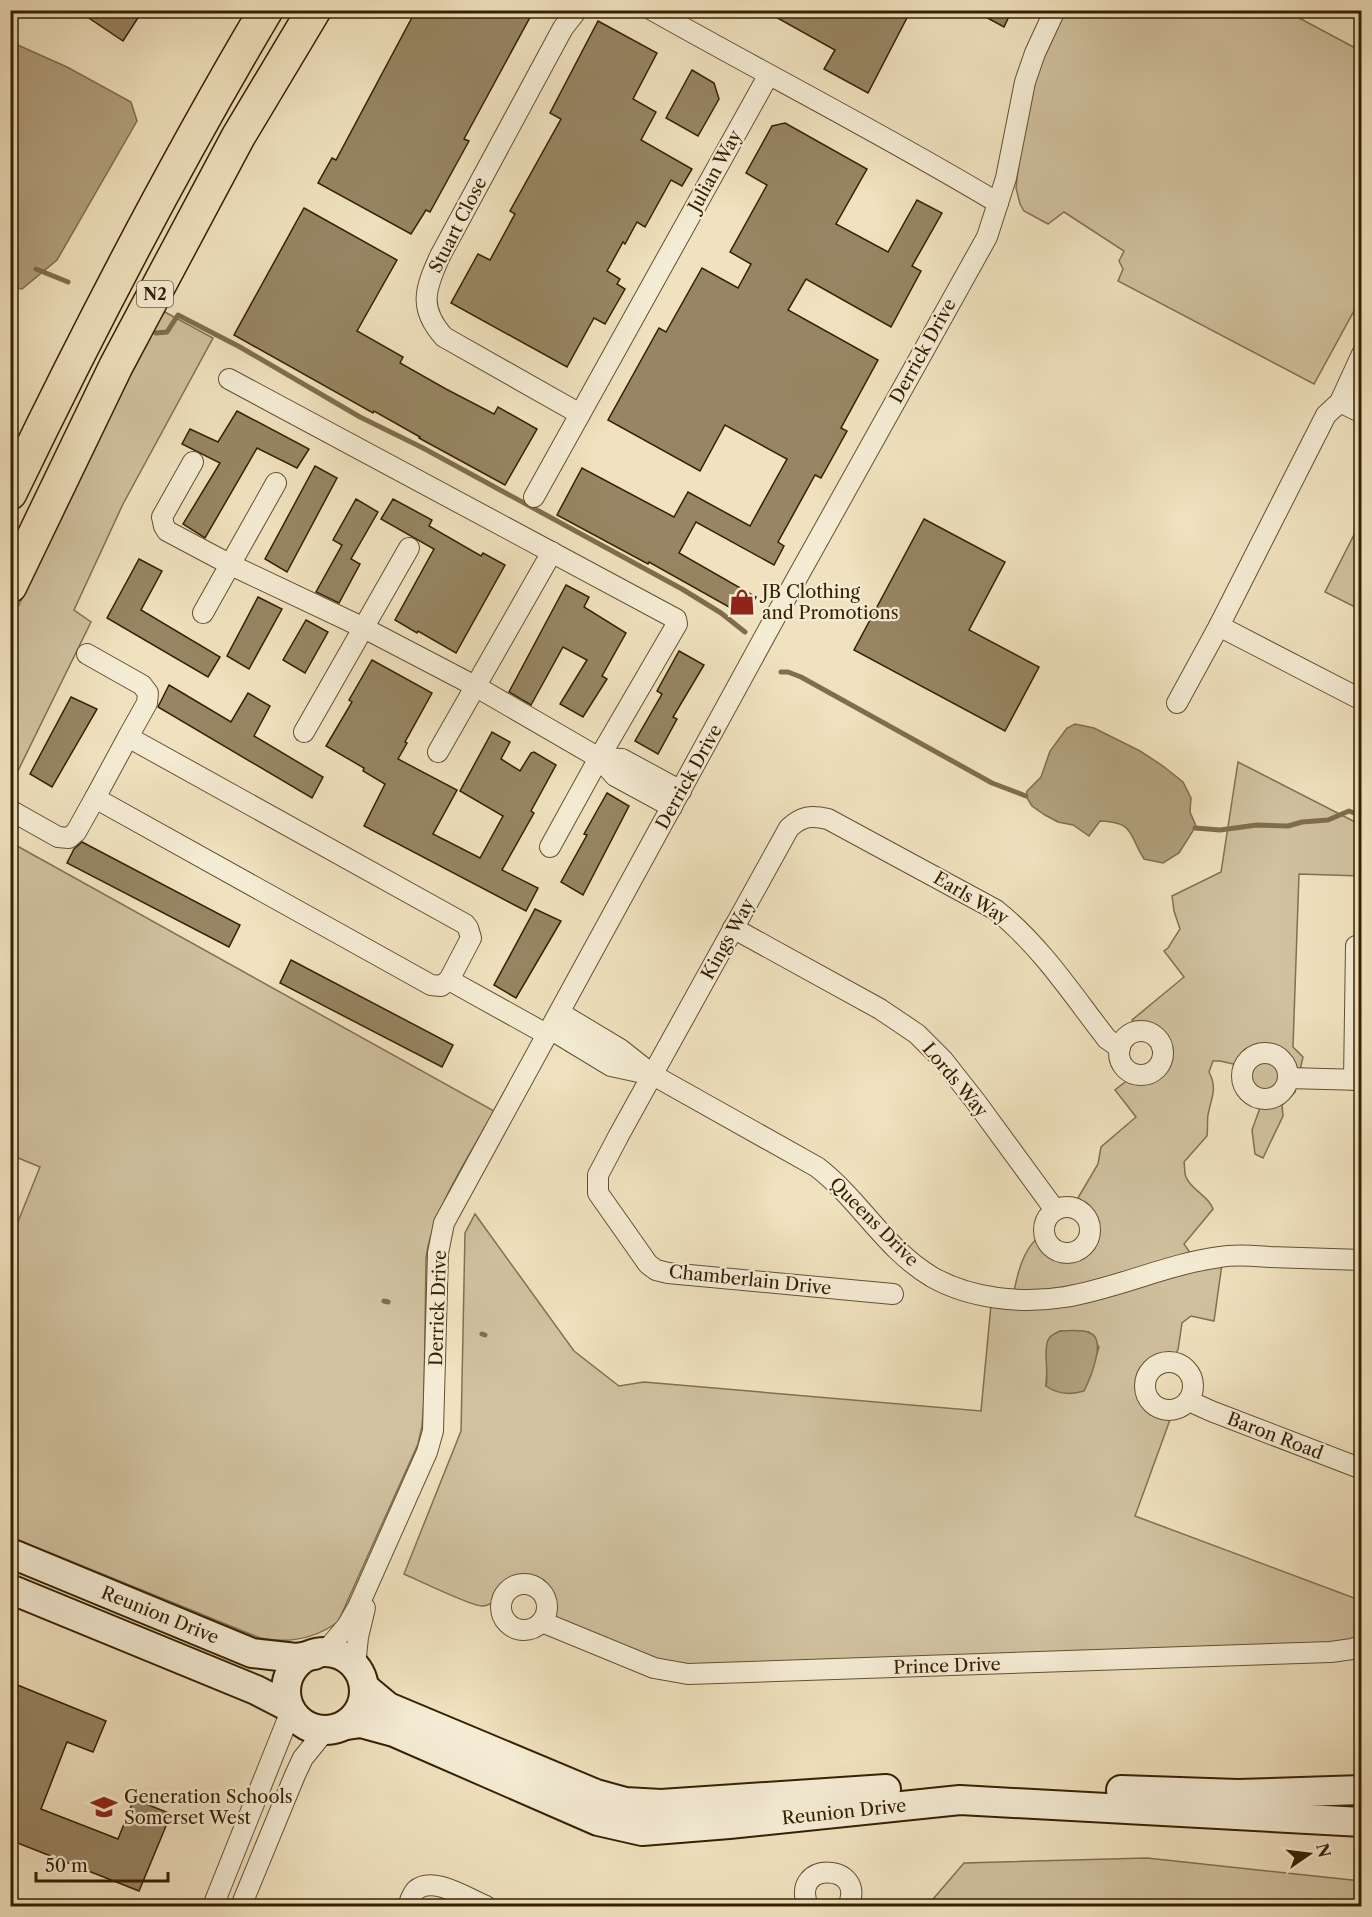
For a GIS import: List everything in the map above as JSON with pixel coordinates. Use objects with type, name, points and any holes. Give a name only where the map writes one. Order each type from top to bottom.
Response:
[{"type":"highway","name":"N2","points":[[10,493],[105,301],[223,82],[266,10]]},
{"type":"highway","name":"N2","points":[[10,586],[116,366],[238,137],[314,10]]},
{"type":"street","name":"Stuart Close","points":[[577,10],[563,28],[440,256],[428,282],[426,295],[430,318],[444,338],[580,414]]},
{"type":"street","points":[[652,10],[768,76],[928,161],[998,203]]},
{"type":"street","name":"Derrick Drive","points":[[319,1653],[351,1620],[427,1452],[433,1431],[438,1253],[444,1223],[987,237],[1006,178],[1025,82],[1035,53],[1055,10]]},
{"type":"street","name":"Julian Way","points":[[534,497],[768,76]]},
{"type":"street","points":[[1177,703],[1219,626],[1326,415],[1340,402],[1362,354]]},
{"type":"street","points":[[229,380],[674,616],[677,624],[550,847]]},
{"type":"street","points":[[1340,402],[1361,410]]},
{"type":"street","points":[[193,462],[162,517],[164,526],[172,534],[231,565],[364,628],[475,686],[599,758],[615,776],[677,799]]},
{"type":"street","points":[[203,613],[276,483]]},
{"type":"street","points":[[304,732],[409,548]]},
{"type":"street","points":[[438,752],[552,552]]},
{"type":"street","points":[[1219,626],[1362,700]]},
{"type":"street","points":[[10,810],[58,837],[69,838],[76,832],[147,703],[148,693],[142,685],[87,654]]},
{"type":"street","points":[[95,798],[431,985],[441,986],[449,980],[471,938],[465,924],[128,737]]},
{"type":"street","name":"Kings Way","points":[[653,1076],[789,828],[804,817],[814,816]]},
{"type":"street","name":"Earls Way","points":[[814,816],[838,823],[996,910],[1019,928],[1038,948],[1107,1039],[1120,1047]]},
{"type":"street","name":"Lords Way","points":[[733,928],[880,1009],[917,1034],[943,1060],[1055,1210]]},
{"type":"street","points":[[1288,1078],[1358,1080],[1356,946]]},
{"type":"street","name":"Queens Drive","points":[[449,980],[552,1026],[611,1066],[653,1076],[817,1167],[836,1182],[879,1232],[908,1261],[957,1289],[997,1298],[1051,1299],[1067,1297],[1222,1256],[1362,1260]]},
{"type":"street","name":"Chamberlain Drive","points":[[653,1076],[598,1175],[597,1185],[602,1201],[648,1264],[668,1274],[893,1294]]},
{"type":"street","name":"Baron Road","points":[[1189,1401],[1362,1469]]},
{"type":"street","name":"Reunion Drive","points":[[10,1553],[252,1653],[296,1658],[319,1653]]},
{"type":"street","name":"Derrick Drive","points":[[359,1676],[361,1623],[381,1557]]},
{"type":"street","name":"Reunion Drive","points":[[10,1589],[256,1690],[290,1709]]},
{"type":"street","name":"Prince Drive","points":[[542,1622],[654,1668],[698,1675],[1331,1652],[1362,1645]]},
{"type":"street","points":[[213,1906],[290,1709],[286,1688],[288,1679],[298,1663],[319,1653],[342,1656],[359,1676],[362,1705],[356,1716],[336,1728],[303,1758],[241,1906]]},
{"type":"street","name":"Reunion Drive","points":[[359,1676],[388,1707],[596,1794],[625,1802],[643,1804],[958,1785],[1238,1794],[1362,1790]]},
{"type":"street","points":[[290,1709],[306,1725],[336,1728]]},
{"type":"street","name":"Reunion Drive","points":[[336,1728],[360,1723],[394,1732],[598,1821],[642,1831],[960,1800],[1362,1822]]},
{"type":"street","points":[[808,1906],[805,1898],[808,1882],[814,1876],[829,1872],[837,1873],[848,1883],[851,1897],[848,1906]]},
{"type":"street","points":[[408,1906],[414,1892],[419,1887],[434,1884],[486,1906]]},
{"type":"shaded area","points":[[1066,11],[1286,11],[1361,51],[1361,298],[1314,384],[1118,281],[1123,269],[1119,261],[1124,251],[1064,212],[1048,224],[1024,211],[1016,188],[1024,114],[1045,49]]},
{"type":"shaded area","points":[[11,42],[67,67],[131,102],[137,121],[57,260],[22,289],[10,287]]},
{"type":"shaded area","points":[[163,311],[213,338],[123,504],[74,610],[91,622],[11,785],[11,622],[70,496]]},
{"type":"shaded area","points":[[1361,521],[1361,610],[1325,592]]},
{"type":"shaded area","points":[[1075,724],[1094,728],[1140,751],[1183,782],[1191,798],[1190,812],[1196,826],[1179,853],[1163,863],[1144,859],[1129,831],[1119,824],[1100,821],[1089,836],[1073,825],[1058,822],[1032,806],[1026,796],[1027,791],[1041,777],[1050,751],[1067,728]]},
{"type":"shaded area","points":[[1238,762],[1361,825],[1361,876],[1299,874],[1293,1047],[1303,1057],[1295,1092],[1282,1105],[1283,1116],[1263,1158],[1255,1154],[1252,1130],[1261,1105],[1249,1099],[1241,1090],[1237,1078],[1238,1065],[1213,1061],[1209,1072],[1213,1089],[1207,1136],[1184,1162],[1188,1182],[1208,1200],[1213,1209],[1184,1244],[1191,1254],[1082,1284],[1014,1292],[1025,1255],[1039,1237],[1050,1252],[1062,1258],[1075,1257],[1086,1250],[1093,1239],[1095,1226],[1089,1214],[1075,1203],[1098,1164],[1101,1147],[1136,1117],[1115,1090],[1129,1079],[1146,1081],[1158,1077],[1167,1068],[1170,1057],[1169,1045],[1163,1035],[1152,1028],[1136,1026],[1132,1020],[1184,977],[1164,951],[1180,929],[1172,896],[1221,872]]},
{"type":"shaded area","points":[[10,842],[494,1111],[453,1183],[430,1240],[426,1258],[424,1400],[418,1444],[338,1622],[320,1633],[291,1640],[260,1638],[11,1537],[11,1239],[40,1167],[11,1155]]},
{"type":"shaded area","points":[[475,1214],[574,1351],[619,1386],[644,1382],[981,1411],[991,1305],[1222,1264],[1214,1321],[1191,1316],[1182,1323],[1178,1350],[1173,1357],[1159,1359],[1149,1365],[1143,1373],[1142,1393],[1147,1403],[1171,1417],[1135,1516],[1354,1598],[1361,1597],[1361,1637],[1347,1643],[695,1666],[657,1661],[553,1617],[551,1599],[542,1585],[535,1580],[519,1579],[510,1583],[495,1600],[482,1606],[432,1587],[404,1574],[461,1431],[465,1233]],"holes":[[[1060,1331],[1089,1332],[1099,1347],[1093,1366],[1046,1386],[1047,1366]]]},
{"type":"shaded area","points":[[1060,1331],[1083,1331],[1095,1337],[1096,1360],[1084,1391],[1064,1393],[1046,1386],[1048,1340]]},
{"type":"shaded area","points":[[1147,1858],[1361,1881],[1361,1906],[927,1906],[964,1863]]},
{"type":"building","points":[[77,10],[143,10],[123,41]]},
{"type":"building","points":[[416,10],[534,10],[464,139],[469,141],[430,212],[426,210],[411,234],[318,183],[332,158],[336,160]]},
{"type":"building","points":[[763,10],[911,10],[868,93],[824,69],[835,50]]},
{"type":"building","points":[[973,10],[1012,10],[1004,27]]},
{"type":"building","points":[[598,21],[657,53],[633,99],[656,112],[641,140],[692,169],[682,186],[671,180],[645,227],[637,222],[625,244],[623,242],[607,271],[620,279],[617,284],[625,289],[605,324],[594,318],[567,367],[451,303],[478,254],[490,260],[515,214],[510,211],[561,119],[550,113]]},
{"type":"building","points":[[692,70],[714,83],[719,99],[698,136],[666,118]]},
{"type":"building","points":[[785,123],[867,169],[836,224],[888,252],[917,200],[942,213],[912,266],[921,271],[891,327],[806,279],[788,310],[878,360],[841,428],[847,431],[821,478],[815,475],[778,542],[784,546],[774,565],[696,522],[679,553],[756,597],[745,616],[649,562],[648,564],[557,515],[582,468],[674,517],[688,492],[750,526],[787,459],[725,425],[700,471],[608,420],[659,328],[666,332],[702,268],[738,288],[751,264],[730,252],[767,185],[746,173],[772,126]]},
{"type":"building","points":[[304,208],[397,260],[357,331],[403,357],[400,363],[446,389],[494,414],[498,407],[537,429],[505,485],[234,335]]},
{"type":"building","points":[[237,411],[309,449],[297,468],[257,448],[205,538],[183,524],[220,463],[182,444],[190,429],[218,442]]},
{"type":"building","points":[[315,466],[337,478],[287,572],[265,559]]},
{"type":"building","points":[[356,499],[378,512],[351,559],[360,564],[339,603],[316,592],[342,545],[333,540]]},
{"type":"building","points":[[393,499],[432,520],[429,526],[481,556],[483,553],[505,565],[456,653],[395,620],[434,549],[381,519]]},
{"type":"building","points":[[924,519],[1005,562],[969,630],[1039,667],[1005,731],[854,650]]},
{"type":"building","points":[[139,559],[162,571],[141,610],[220,657],[208,677],[107,618]]},
{"type":"building","points":[[566,585],[589,597],[584,607],[626,633],[602,676],[607,679],[583,717],[560,704],[587,660],[563,647],[531,705],[509,692]]},
{"type":"building","points":[[258,597],[282,609],[249,669],[227,656]]},
{"type":"building","points":[[306,620],[328,632],[305,673],[283,660]]},
{"type":"building","points":[[679,651],[704,665],[673,717],[677,719],[658,754],[635,741],[662,694],[657,691]]},
{"type":"building","points":[[372,660],[432,693],[398,759],[457,790],[433,834],[480,858],[503,816],[460,791],[492,732],[510,742],[501,759],[520,771],[531,753],[534,752],[556,765],[531,811],[534,813],[502,870],[538,888],[526,911],[364,826],[385,784],[363,771],[364,768],[326,746],[352,702],[349,700]]},
{"type":"building","points":[[169,685],[231,722],[248,693],[270,706],[254,736],[323,777],[312,798],[158,707]]},
{"type":"building","points":[[71,697],[97,709],[52,787],[30,774]]},
{"type":"building","points":[[607,793],[629,806],[583,895],[561,882]]},
{"type":"building","points":[[82,842],[240,925],[229,947],[67,863],[74,849]]},
{"type":"building","points":[[535,909],[561,921],[516,998],[494,985]]},
{"type":"building","points":[[291,960],[453,1045],[442,1067],[280,983]]},
{"type":"building","points":[[10,1682],[106,1721],[93,1752],[67,1742],[41,1809],[118,1839],[134,1799],[171,1814],[139,1891],[10,1840]]},
{"type":"waterway","points":[[36,269],[68,282]]},
{"type":"waterway","points":[[156,333],[167,332],[178,315],[240,347],[360,417],[423,448],[682,589],[721,613],[745,632]]},
{"type":"waterway","points":[[781,672],[801,677],[992,783],[1026,796]]},
{"type":"waterway","points":[[1195,828],[1220,830],[1257,825],[1288,826],[1302,822],[1328,820],[1349,811],[1362,816]]},
{"type":"waterway","points":[[384,1301],[388,1302]]},
{"type":"place","name":"JB Clothing and Promotions","points":[[742,602]]},
{"type":"place","name":"Generation Schools Somerset West","points":[[104,1807]]}]
